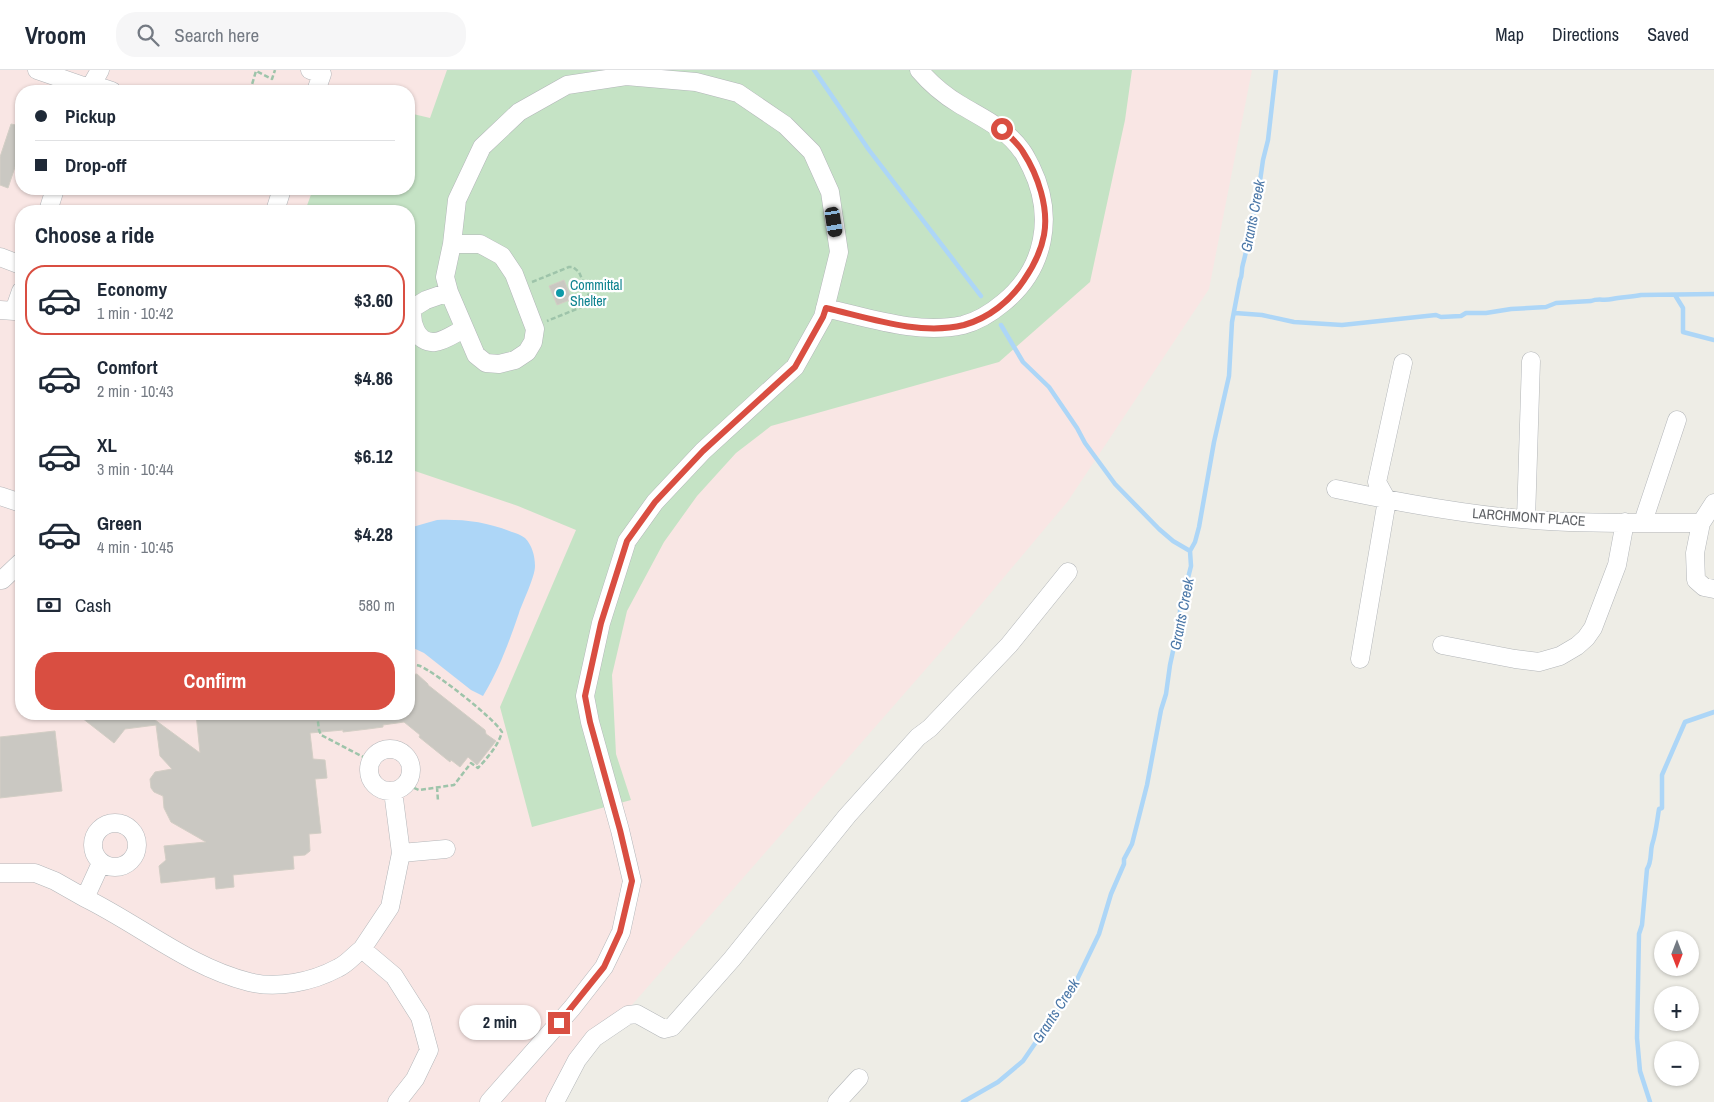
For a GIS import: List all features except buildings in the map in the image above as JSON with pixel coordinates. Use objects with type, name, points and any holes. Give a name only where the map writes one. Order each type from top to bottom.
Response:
[{"type":"street","points":[[37,70],[92,83]]},
{"type":"street","points":[[310,70],[322,74],[318,85]]},
{"type":"street","points":[[826,308],[880,321],[928,329],[964,325],[987,316],[1015,293],[1034,264],[1044,235],[1044,206],[1036,178],[1023,151],[1002,129],[957,103],[930,83],[919,70]]},
{"type":"street","points":[[452,244],[480,244],[502,256],[514,274],[534,327],[534,342],[527,352],[515,360],[499,364],[486,363],[476,355],[449,292],[445,277],[452,244],[457,200],[482,147],[519,112],[567,85],[626,76],[698,76],[738,94],[785,125],[812,152],[830,192],[839,252],[823,317],[795,367],[703,451],[655,502],[627,541],[601,623],[585,696],[590,722],[632,881],[620,932],[599,974],[572,1008],[489,1102]]},
{"type":"street","points":[[0,257],[15,262]]},
{"type":"street","points":[[415,307],[426,300],[449,292]]},
{"type":"street","points":[[0,310],[14,311],[15,308]]},
{"type":"street","points":[[415,329],[427,341],[436,342],[464,329]]},
{"type":"street","points":[[1526,519],[1531,361]]},
{"type":"street","points":[[1360,659],[1387,500],[1377,482],[1403,363]]},
{"type":"street","points":[[1643,522],[1677,420]]},
{"type":"street","name":"LARCHMONT PLACE","points":[[1336,489],[1387,500],[1463,512],[1526,519],[1701,523]]},
{"type":"street","points":[[0,496],[15,501]]},
{"type":"street","points":[[1714,503],[1701,523],[1695,553],[1696,580],[1704,587],[1714,590]]},
{"type":"street","points":[[1442,645],[1539,662],[1560,656],[1577,646],[1593,628],[1617,565],[1625,522]]},
{"type":"street","points":[[0,580],[15,568]]},
{"type":"street","points":[[555,1102],[577,1060],[594,1038],[628,1015],[637,1014],[664,1029],[672,1027],[732,958],[848,816],[918,736],[930,728],[1009,645],[1068,572]]},
{"type":"street","points":[[0,873],[35,873],[55,881],[208,967],[250,982],[282,985],[315,978],[339,968],[362,949],[390,907],[401,852],[399,788],[411,772],[408,758],[403,753],[397,750],[383,750],[371,761],[369,772],[375,784],[386,790],[399,788]]},
{"type":"street","points":[[401,852],[446,849]]},
{"type":"street","points":[[85,898],[101,863]]},
{"type":"street","points":[[362,949],[394,976],[420,1017],[429,1050],[415,1079],[397,1102]]},
{"type":"street","points":[[837,1102],[859,1078]]},
{"type":"path","points":[[252,85],[256,71],[272,79],[275,70]]},
{"type":"path","points":[[519,287],[569,266],[579,272],[589,296],[584,306],[534,327]]},
{"type":"path","points":[[399,788],[418,790],[454,785],[471,763],[478,768],[500,740],[502,732],[493,720],[446,683],[420,666],[415,666]]},
{"type":"path","points":[[318,720],[321,735],[371,761]]},
{"type":"path","points":[[437,787],[438,801]]},
{"type":"shaded area","points":[[0,70],[1252,70],[1209,289],[1068,501],[953,638],[547,1102],[0,1102]]},
{"type":"green space","points":[[447,70],[1132,70],[1125,120],[1090,282],[999,362],[771,426],[736,453],[697,496],[664,542],[627,611],[612,675],[616,754],[631,800],[532,827],[500,707],[576,530],[518,506],[415,471],[415,205],[307,205],[311,195],[415,195],[415,114],[430,118]]},
{"type":"water","points":[[437,520],[475,522],[515,533],[523,537],[531,547],[535,566],[531,583],[503,656],[483,696],[471,690],[424,653],[415,649],[415,526]]},
{"type":"waterway","points":[[814,70],[869,150],[981,296]]},
{"type":"waterway","name":"Grants Creek","points":[[963,1102],[998,1082],[1023,1061],[1073,988],[1099,934],[1111,894],[1124,864],[1124,859],[1132,844],[1147,785],[1161,710],[1166,694],[1180,610],[1191,566],[1190,551],[1195,542],[1199,527],[1214,442],[1229,376],[1232,322],[1268,140],[1276,70]]},
{"type":"waterway","points":[[1235,313],[1262,315],[1294,322],[1342,325],[1436,315],[1441,317],[1461,316],[1466,313],[1546,307],[1556,303],[1609,300],[1641,295],[1714,294]]},
{"type":"waterway","points":[[1675,295],[1683,308],[1683,332],[1714,340]]},
{"type":"waterway","points":[[1001,325],[1023,362],[1049,387],[1085,443],[1115,484],[1159,529],[1173,541],[1190,551]]},
{"type":"waterway","points":[[1650,1102],[1640,1071],[1637,1038],[1639,934],[1642,925],[1647,869],[1659,809],[1662,808],[1662,775],[1685,722],[1714,712]]},
{"type":"place","name":"Committal Shelter","points":[[560,293]]},
{"type":"route","points":[[559,1023],[604,967],[620,932],[632,881],[590,722],[585,696],[601,623],[627,541],[655,502],[703,451],[795,367],[823,317],[826,308],[880,321],[928,329],[964,325],[987,316],[1015,293],[1034,264],[1044,235],[1044,206],[1036,178],[1023,151],[1002,129]]}]
